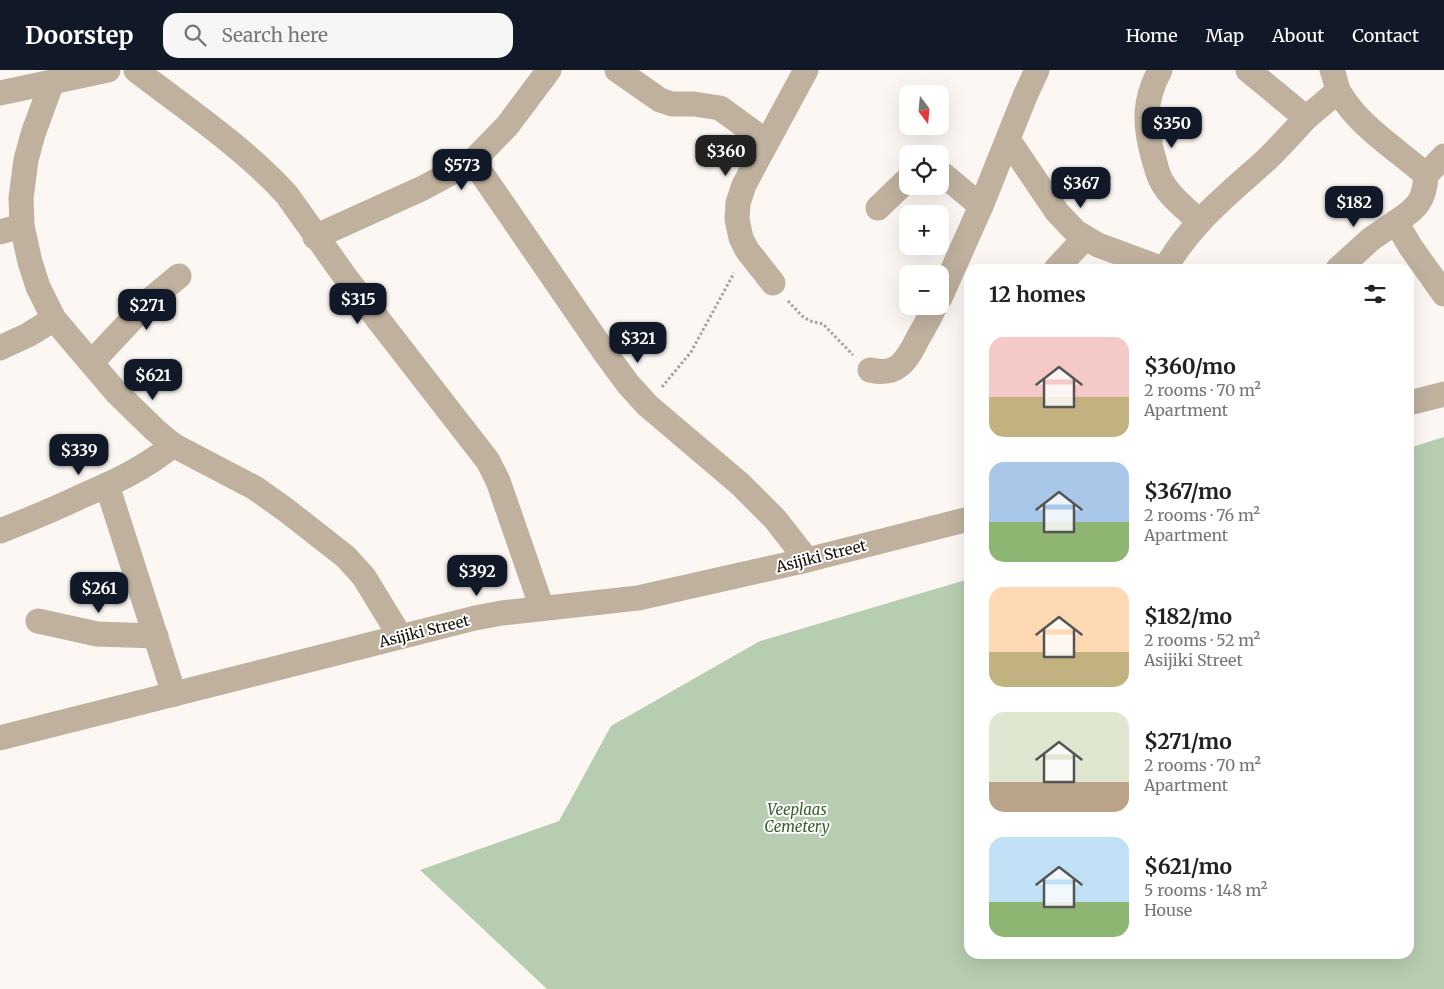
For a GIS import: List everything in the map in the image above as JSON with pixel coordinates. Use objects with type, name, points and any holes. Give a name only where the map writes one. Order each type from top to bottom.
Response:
[{"type":"street","points":[[0,93],[66,76],[108,70]]},
{"type":"street","points":[[136,70],[244,155],[287,195],[315,237],[488,461],[498,481],[542,608]]},
{"type":"street","points":[[315,237],[423,188],[473,162],[507,126],[549,70]]},
{"type":"street","points":[[617,70],[660,100],[672,104],[694,104],[720,108],[767,142]]},
{"type":"street","points":[[773,284],[747,250],[741,238],[737,219],[738,203],[744,185],[806,70]]},
{"type":"street","points":[[949,278],[1037,70]]},
{"type":"street","points":[[1160,70],[1147,105],[1151,148],[1162,182],[1174,198],[1199,220]]},
{"type":"street","points":[[1248,70],[1306,118]]},
{"type":"street","points":[[66,76],[39,115],[26,160],[21,198],[11,229],[30,262],[38,287],[54,319],[116,392],[173,445],[255,488],[346,557],[364,577],[400,636]]},
{"type":"street","points":[[1167,264],[1199,220],[1266,160],[1306,118],[1335,80],[1354,112],[1375,133],[1426,175]]},
{"type":"street","points":[[1008,140],[1057,212],[1069,226],[1085,238],[1124,256],[1149,264]]},
{"type":"street","points":[[1344,264],[1371,239],[1415,209],[1424,193],[1426,175],[1444,156]]},
{"type":"street","points":[[473,162],[628,384],[647,405],[740,484],[775,519],[807,560]]},
{"type":"street","points":[[949,179],[981,206]]},
{"type":"street","points":[[878,208],[899,188]]},
{"type":"street","points":[[1396,222],[1410,246],[1444,294]]},
{"type":"street","points":[[1061,264],[1085,238]]},
{"type":"street","points":[[92,362],[150,300],[179,276]]},
{"type":"street","points":[[870,370],[878,372],[890,371],[902,365],[931,315]]},
{"type":"street","points":[[0,348],[28,335],[54,319]]},
{"type":"street","points":[[1414,402],[1444,394]]},
{"type":"street","points":[[0,531],[107,485],[148,464],[173,445]]},
{"type":"street","points":[[107,485],[174,694]]},
{"type":"street","name":"Asijiki Street","points":[[0,738],[475,618],[542,608],[638,598],[807,560],[964,520]]},
{"type":"street","points":[[38,620],[96,634],[156,636]]},
{"type":"path","points":[[647,405],[691,352],[747,250]]},
{"type":"path","points":[[773,284],[802,316],[810,321],[823,324],[870,370]]},
{"type":"green space","name":"Veeplaas Cemetery","points":[[1444,437],[1444,989],[547,989],[420,870],[559,821],[611,726],[760,641],[964,580],[964,959],[1414,959],[1414,446]]}]
